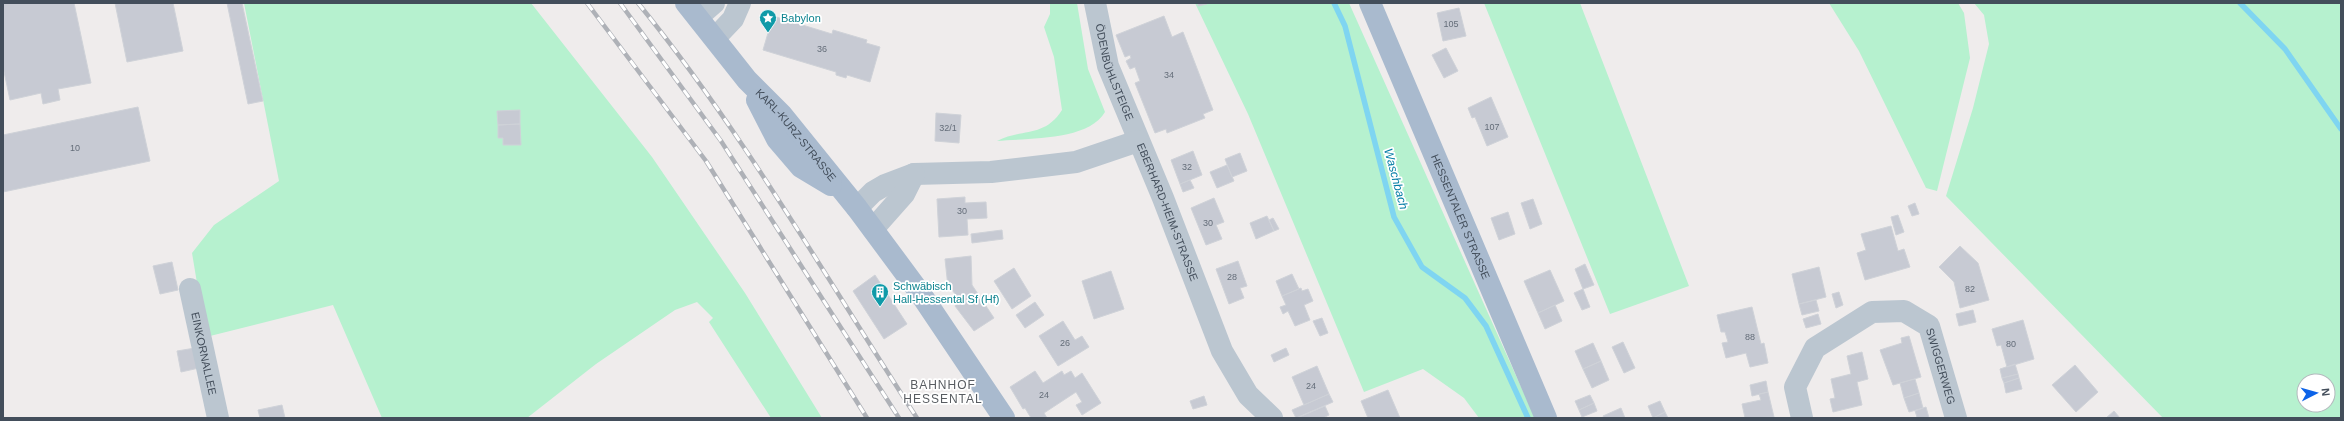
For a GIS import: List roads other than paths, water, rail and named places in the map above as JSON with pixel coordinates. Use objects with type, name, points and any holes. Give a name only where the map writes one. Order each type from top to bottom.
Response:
[{"type":"main road","name":"HESSENTALER STRASSE","points":[[1369,7],[1546,418]]},
{"type":"main road","name":"KARL-KURZ-STRASSE","points":[[692,10],[747,80],[781,114],[873,229],[920,293],[1004,418]]},
{"type":"street","name":"KARL-KURZ-STRASSE","points":[[692,10],[714,3]]},
{"type":"street","points":[[715,38],[733,19],[740,3]]},
{"type":"street","name":"ÖDENBÜHLSTEIGE","points":[[1095,3],[1108,66],[1138,141]]},
{"type":"street","name":"EBERHARD-HEIM-STRASSE","points":[[850,200],[873,192],[884,185],[914,174],[991,172],[1076,162],[1138,141],[1222,351],[1248,396],[1272,418]]},
{"type":"street","points":[[873,229],[904,194],[914,174]]},
{"type":"street","name":"EINKORNALLEE","points":[[190,288],[218,418]]},
{"type":"street","name":"SWIGGERWEG","points":[[1802,418],[1795,387],[1815,348],[1872,312],[1904,311],[1929,326],[1956,418]]},
{"type":"waterway","name":"Waschbach","points":[[1334,3],[1345,26],[1394,217],[1422,267],[1465,298],[1486,326],[1528,418]]},
{"type":"waterway","points":[[2240,3],[2285,49],[2341,129]]},
{"type":"railway","points":[[587,3],[706,161],[867,418]]},
{"type":"railway","points":[[620,3],[721,141],[899,418]]},
{"type":"railway","points":[[638,3],[713,103],[783,206],[917,418]]},
{"type":"place","name":"Babylon","points":[[768,33]]},
{"type":"place","name":"Schwäbisch Hall-Hessental Sf (Hf)","points":[[880,307]]},
{"type":"district","name":"BAHNHOF HESSENTAL","points":[[943,392]]}]
